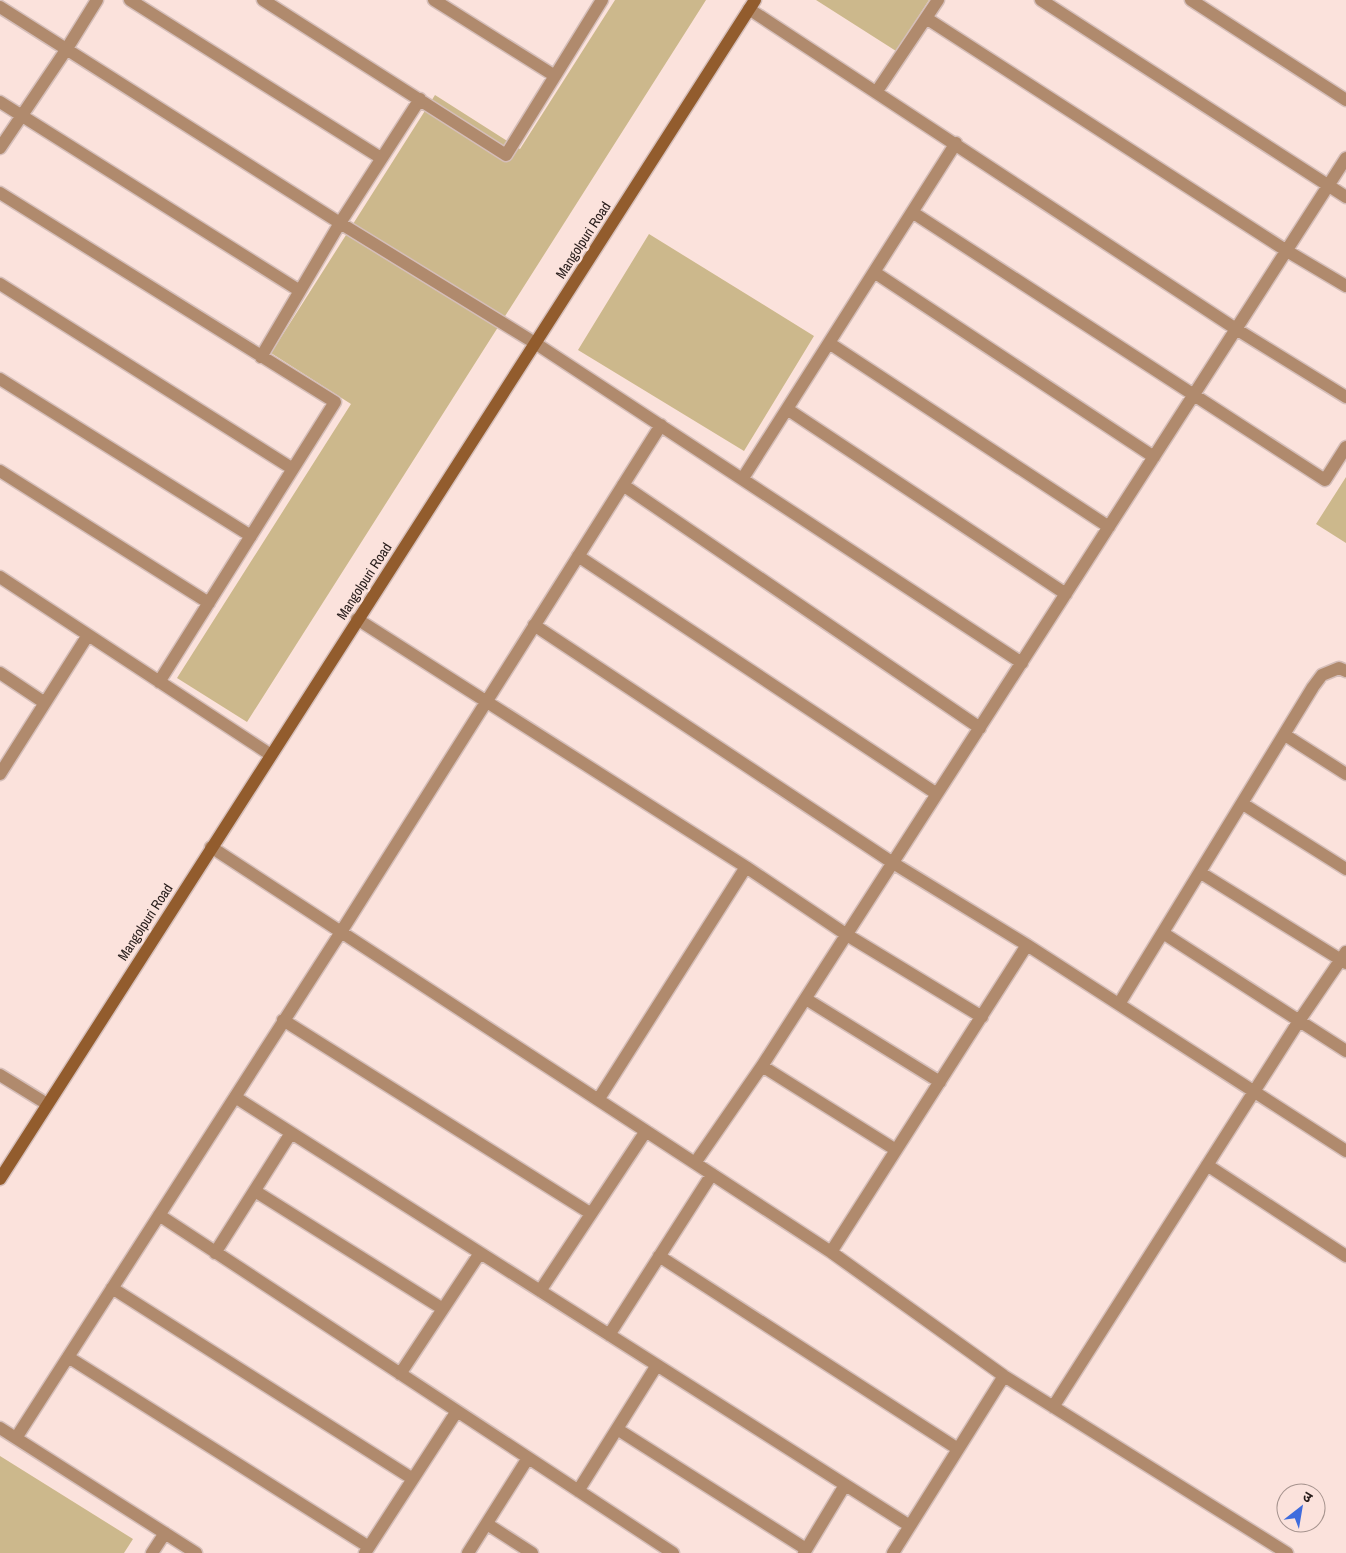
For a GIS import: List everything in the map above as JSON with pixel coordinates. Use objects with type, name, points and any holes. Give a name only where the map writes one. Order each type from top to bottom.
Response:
[{"type":"street","points":[[0,148],[97,0]]},
{"type":"street","points":[[130,0],[381,158]]},
{"type":"street","points":[[264,0],[506,155],[600,1]]},
{"type":"street","points":[[434,0],[555,76]]},
{"type":"street","points":[[877,92],[938,0]]},
{"type":"street","points":[[1041,0],[1346,197]]},
{"type":"street","points":[[1191,0],[1346,100]]},
{"type":"street","points":[[752,4],[877,92],[1236,329],[1346,397]]},
{"type":"street","name":"Mangolpuri Road","points":[[0,1179],[752,4]]},
{"type":"street","points":[[0,7],[340,224],[535,343],[1022,663]]},
{"type":"street","points":[[926,18],[1287,251],[1346,286]]},
{"type":"street","points":[[261,356],[340,224],[420,99]]},
{"type":"street","points":[[0,102],[300,291]]},
{"type":"street","points":[[743,478],[956,143]]},
{"type":"street","points":[[695,1163],[806,999],[1346,158]]},
{"type":"street","points":[[0,193],[335,402],[159,682]]},
{"type":"street","points":[[912,212],[1325,480],[1346,447]]},
{"type":"street","points":[[874,272],[1154,458]]},
{"type":"street","points":[[0,284],[293,469]]},
{"type":"street","points":[[829,343],[1109,527]]},
{"type":"street","points":[[0,379],[251,536]]},
{"type":"street","points":[[787,409],[1066,594]]},
{"type":"street","points":[[16,1438],[341,932],[661,425]]},
{"type":"street","points":[[0,471],[209,603]]},
{"type":"street","points":[[623,485],[980,728]]},
{"type":"street","points":[[578,556],[937,794]]},
{"type":"street","points":[[0,577],[270,755]]},
{"type":"street","points":[[357,619],[746,867],[847,935],[982,1017]]},
{"type":"street","points":[[534,625],[893,863],[1027,945],[1346,1151]]},
{"type":"street","points":[[0,774],[4,760],[46,702],[88,635]]},
{"type":"street","points":[[1119,1004],[1322,674],[1339,668],[1346,671]]},
{"type":"street","points":[[0,673],[46,702]]},
{"type":"street","points":[[1285,735],[1346,774]]},
{"type":"street","points":[[1243,804],[1346,870]]},
{"type":"street","points":[[211,848],[832,1252],[1004,1376],[1287,1553]]},
{"type":"street","points":[[598,1100],[746,867]]},
{"type":"street","points":[[1052,1407],[1299,1021],[1344,958],[1201,873]]},
{"type":"street","points":[[1163,933],[1346,1051]]},
{"type":"street","points":[[832,1252],[1027,945]]},
{"type":"street","points":[[806,999],[940,1082]]},
{"type":"street","points":[[283,1020],[590,1213]]},
{"type":"street","points":[[762,1066],[896,1150]]},
{"type":"street","points":[[0,1074],[47,1104]]},
{"type":"street","points":[[235,1096],[910,1526]]},
{"type":"street","points":[[540,1291],[646,1131]]},
{"type":"street","points":[[215,1253],[291,1133]]},
{"type":"street","points":[[1207,1165],[1346,1256]]},
{"type":"street","points":[[609,1335],[712,1174]]},
{"type":"street","points":[[255,1191],[443,1309]]},
{"type":"street","points":[[159,1215],[673,1553]]},
{"type":"street","points":[[400,1374],[480,1253]]},
{"type":"street","points":[[660,1256],[958,1449]]},
{"type":"street","points":[[112,1288],[413,1479]]},
{"type":"street","points":[[68,1357],[367,1550],[457,1411]]},
{"type":"street","points":[[578,1491],[657,1365]]},
{"type":"street","points":[[893,1553],[1004,1376]]},
{"type":"street","points":[[0,1428],[196,1553]]},
{"type":"street","points":[[617,1428],[805,1551],[845,1485]]},
{"type":"street","points":[[468,1553],[528,1458]]},
{"type":"street","points":[[487,1524],[532,1553]]},
{"type":"street","points":[[152,1553],[165,1533]]},
{"type":"shaded area","points":[[615,0],[706,0],[247,722],[177,678],[351,404],[271,353],[435,95],[520,149]]},
{"type":"shaded area","points":[[816,0],[929,0],[896,51]]},
{"type":"shaded area","points":[[649,234],[814,336],[744,451],[578,350]]},
{"type":"shaded area","points":[[1346,477],[1346,543],[1316,524]]},
{"type":"shaded area","points":[[0,1456],[133,1539],[124,1553],[0,1553]]}]
